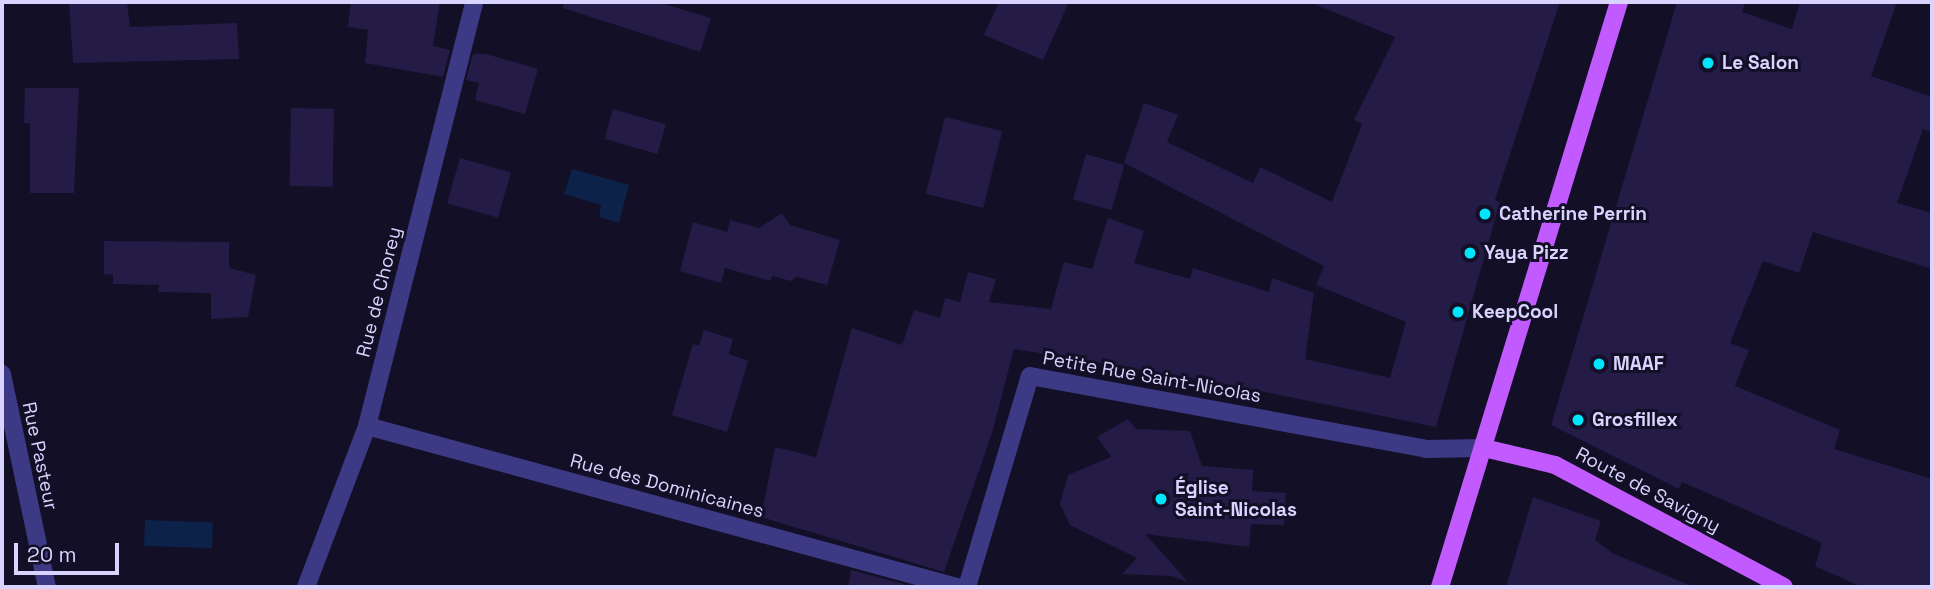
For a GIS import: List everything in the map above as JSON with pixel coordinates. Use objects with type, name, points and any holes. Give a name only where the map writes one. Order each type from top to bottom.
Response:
[{"type":"main road","points":[[1440,587],[1619,2]]},
{"type":"main road","name":"Route de Savigny","points":[[1484,448],[1555,465],[1784,587]]},
{"type":"street","name":"Rue de Chorey","points":[[306,587],[367,426],[474,2]]},
{"type":"street","name":"Rue Pasteur","points":[[2,374],[47,587]]},
{"type":"street","name":"Petite Rue Saint-Nicolas","points":[[967,587],[1030,376],[1426,449],[1484,448]]},
{"type":"street","name":"Rue des Dominicaines","points":[[367,426],[957,587]]},
{"type":"water","points":[[572,169],[629,185],[619,223],[599,217],[601,205],[564,194]]},
{"type":"water","points":[[145,520],[213,522],[212,548],[144,546]]},
{"type":"building","points":[[69,2],[127,2],[130,27],[237,23],[239,59],[73,63]]},
{"type":"building","points":[[351,2],[440,2],[433,46],[450,50],[443,77],[365,63],[368,30],[348,27]]},
{"type":"building","points":[[564,2],[658,2],[711,18],[700,52],[563,8]]},
{"type":"building","points":[[999,2],[1069,2],[1043,60],[984,35]]},
{"type":"building","points":[[1309,2],[1560,2],[1495,200],[1500,202],[1436,427],[1216,382],[1014,349],[992,433],[944,572],[761,517],[775,447],[816,457],[852,328],[902,345],[914,310],[940,318],[945,298],[960,302],[968,272],[996,279],[989,302],[1051,309],[1064,262],[1092,269],[1108,218],[1144,231],[1134,263],[1190,279],[1193,268],[1269,292],[1272,278],[1314,293],[1305,359],[1390,378],[1406,322],[1316,285],[1324,266],[1124,163],[1144,103],[1178,115],[1167,142],[1253,183],[1260,167],[1332,202],[1362,124],[1354,120],[1395,37]]},
{"type":"building","points":[[1677,2],[1745,2],[1742,12],[1792,29],[1800,2],[1897,2],[1871,76],[1932,97],[1932,132],[1923,129],[1897,203],[1932,213],[1932,269],[1813,232],[1799,273],[1763,261],[1730,343],[1749,350],[1735,386],[1840,430],[1834,449],[1932,479],[1932,587],[1862,587],[1815,566],[1822,543],[1682,482],[1679,489],[1551,425]]},
{"type":"building","points":[[473,54],[486,54],[538,69],[525,114],[475,100],[479,83],[466,80]]},
{"type":"building","points":[[25,88],[79,88],[74,193],[30,193],[30,123],[24,123]]},
{"type":"building","points":[[291,108],[334,109],[333,187],[290,186]]},
{"type":"building","points":[[613,109],[666,124],[657,154],[604,139]]},
{"type":"building","points":[[945,117],[1002,131],[983,208],[926,194]]},
{"type":"building","points":[[1086,154],[1124,165],[1111,210],[1073,199]]},
{"type":"building","points":[[460,158],[511,173],[498,218],[447,203]]},
{"type":"building","points":[[782,213],[790,225],[840,240],[827,285],[797,277],[791,281],[772,276],[771,281],[725,268],[721,283],[680,271],[693,222],[727,232],[730,220],[759,228]]},
{"type":"building","points":[[104,241],[229,242],[229,268],[256,275],[248,317],[211,319],[211,293],[158,292],[159,285],[113,284],[113,275],[104,274]]},
{"type":"building","points":[[704,330],[733,339],[729,354],[748,361],[727,432],[672,415],[693,344],[699,346]]},
{"type":"building","name":"Église Saint-Nicolas","points":[[1128,419],[1136,429],[1190,431],[1202,466],[1253,470],[1252,491],[1286,493],[1284,525],[1251,524],[1249,547],[1145,534],[1188,582],[1172,576],[1122,574],[1137,558],[1070,525],[1060,504],[1068,475],[1111,457],[1097,437]]},
{"type":"building","points":[[1533,497],[1601,521],[1595,540],[1612,553],[1694,587],[1506,587]]},
{"type":"building","points":[[851,570],[915,587],[848,587]]},
{"type":"place","name":"Le Salon","points":[[1708,63]]},
{"type":"place","name":"Catherine Perrin","points":[[1485,214]]},
{"type":"place","name":"Yaya Pizz","points":[[1470,253]]},
{"type":"place","name":"KeepCool","points":[[1458,312]]},
{"type":"place","name":"MAAF","points":[[1599,364]]},
{"type":"place","name":"Grosfillex","points":[[1578,420]]},
{"type":"place","name":"Église Saint-Nicolas","points":[[1161,499]]}]
